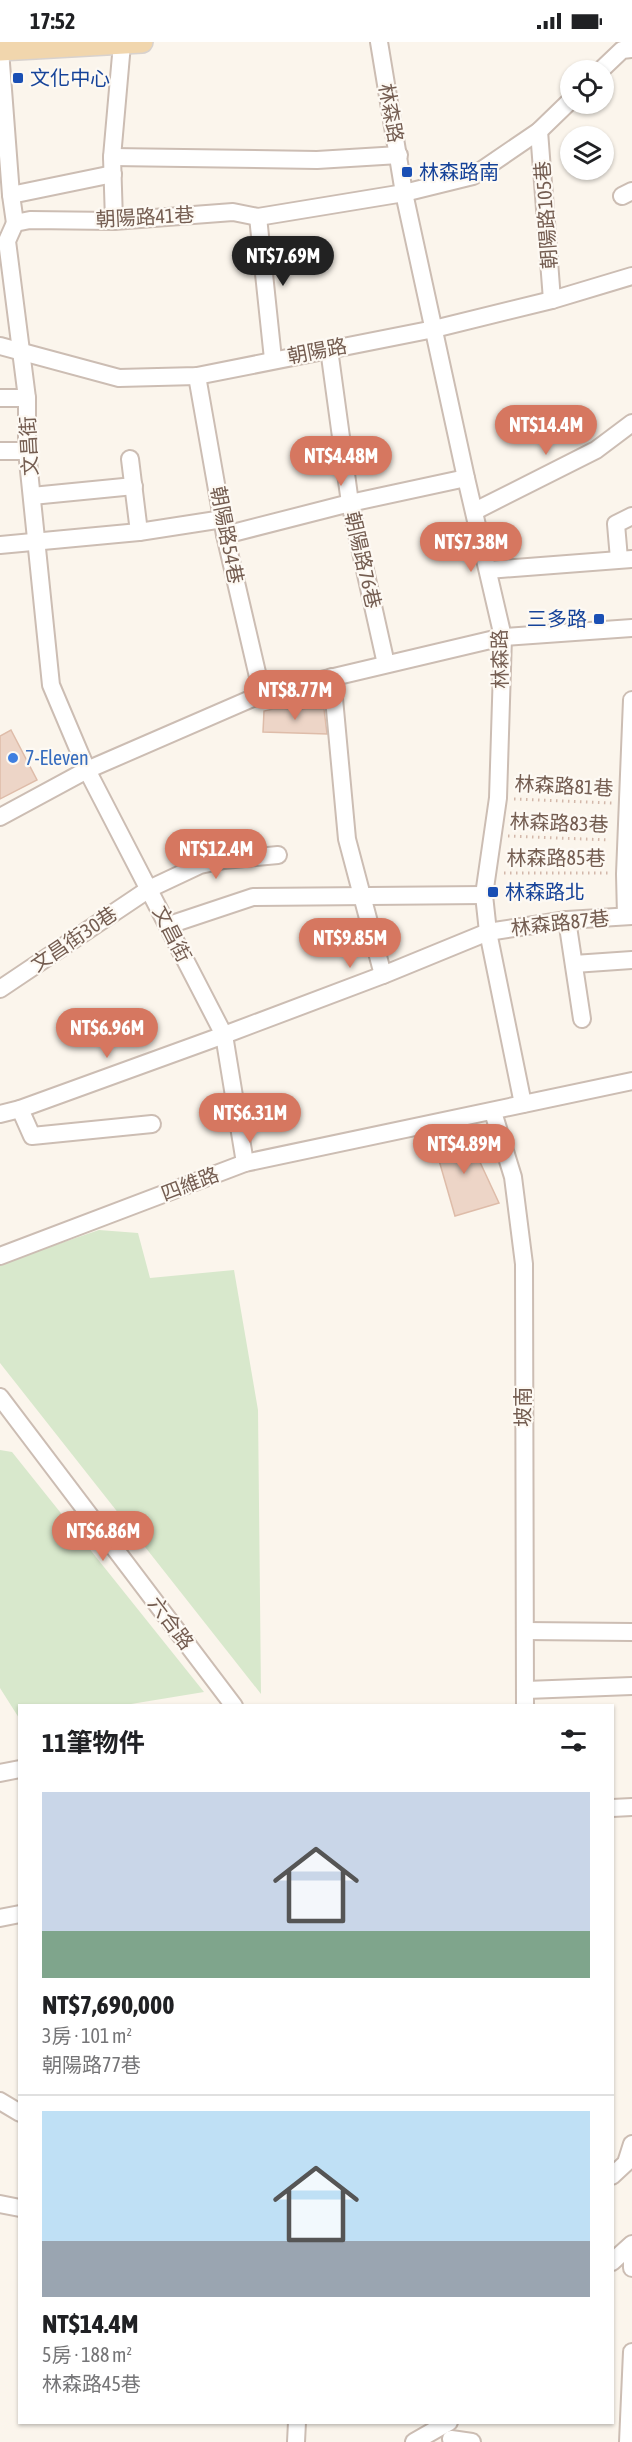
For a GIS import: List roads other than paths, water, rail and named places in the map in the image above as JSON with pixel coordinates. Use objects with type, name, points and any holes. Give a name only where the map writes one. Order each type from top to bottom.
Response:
[{"type":"main road","points":[[0,50],[132,43]]},
{"type":"street","name":"林森路","points":[[379,42],[404,193],[466,478],[504,637],[498,798],[484,895],[488,932],[523,1104]]},
{"type":"street","points":[[114,221],[112,157],[132,43]]},
{"type":"street","points":[[613,60],[628,47]]},
{"type":"street","points":[[0,50],[15,224],[7,241],[22,353]]},
{"type":"street","name":"朝陽路41巷","points":[[15,224],[30,220],[114,221],[233,212],[258,217],[404,193],[473,176],[539,130],[560,110]]},
{"type":"street","name":"朝陽路105巷","points":[[539,130],[552,300]]},
{"type":"street","points":[[112,157],[317,160],[399,155]]},
{"type":"street","points":[[11,195],[112,174]]},
{"type":"street","points":[[258,217],[273,359]]},
{"type":"street","name":"朝陽路","points":[[0,346],[119,378],[197,376],[273,359],[434,329],[630,280]]},
{"type":"street","name":"朝陽路76巷","points":[[329,349],[350,502],[386,664]]},
{"type":"street","name":"文昌街","points":[[22,353],[27,398],[27,451],[51,685],[87,770],[224,1035],[245,1163]]},
{"type":"street","name":"朝陽路54巷","points":[[197,376],[224,527],[262,693]]},
{"type":"street","points":[[0,398],[27,398]]},
{"type":"street","points":[[475,511],[596,450],[632,423]]},
{"type":"street","points":[[0,452],[27,451]]},
{"type":"street","points":[[130,459],[139,532]]},
{"type":"street","points":[[0,545],[35,540],[224,527],[466,478]]},
{"type":"street","points":[[32,496],[134,486]]},
{"type":"street","points":[[488,570],[626,559],[616,524],[632,516]]},
{"type":"street","points":[[0,817],[87,770],[262,693],[504,637],[632,628]]},
{"type":"street","points":[[332,677],[347,839],[383,975]]},
{"type":"street","points":[[629,916],[625,874],[631,776],[632,700]]},
{"type":"street","name":"文昌街30巷","points":[[0,989],[149,889],[200,865],[278,855]]},
{"type":"street","points":[[169,925],[253,897],[484,895]]},
{"type":"street","name":"林森路87巷","points":[[0,1114],[20,1109],[224,1035],[383,975],[488,932],[567,920],[629,916]]},
{"type":"street","points":[[567,920],[582,1019]]},
{"type":"street","points":[[574,964],[632,960]]},
{"type":"street","name":"四維路","points":[[0,1256],[245,1163],[632,1081]]},
{"type":"street","points":[[20,1109],[32,1136],[152,1124]]},
{"type":"street","name":"坡南","points":[[493,1112],[513,1177],[524,1264],[526,1698]]},
{"type":"street","name":"六合路","points":[[0,1397],[232,1704]]},
{"type":"street","points":[[525,1631],[632,1632]]},
{"type":"street","points":[[526,1698],[632,1686]]},
{"type":"street","points":[[0,1773],[18,1769]]},
{"type":"street","points":[[614,1808],[632,1807]]},
{"type":"street","points":[[0,1918],[18,1914]]},
{"type":"street","points":[[0,2101],[18,2112]]},
{"type":"street","points":[[625,2164],[632,2144]]},
{"type":"street","points":[[0,2204],[18,2208]]},
{"type":"street","points":[[614,2260],[632,2245]]},
{"type":"street","points":[[632,2245],[632,2268]]},
{"type":"street","points":[[628,2442],[632,2352]]},
{"type":"street","points":[[296,2442],[297,2424]]},
{"type":"street","points":[[414,2442],[450,2432],[472,2442]]},
{"type":"place","name":"文化中心","points":[[18,78]]},
{"type":"place","name":"林森路南","points":[[407,172]]},
{"type":"place","name":"三多路","points":[[599,619]]},
{"type":"place","name":"7-Eleven","points":[[13,758]]},
{"type":"place","name":"林森路北","points":[[493,892]]}]
